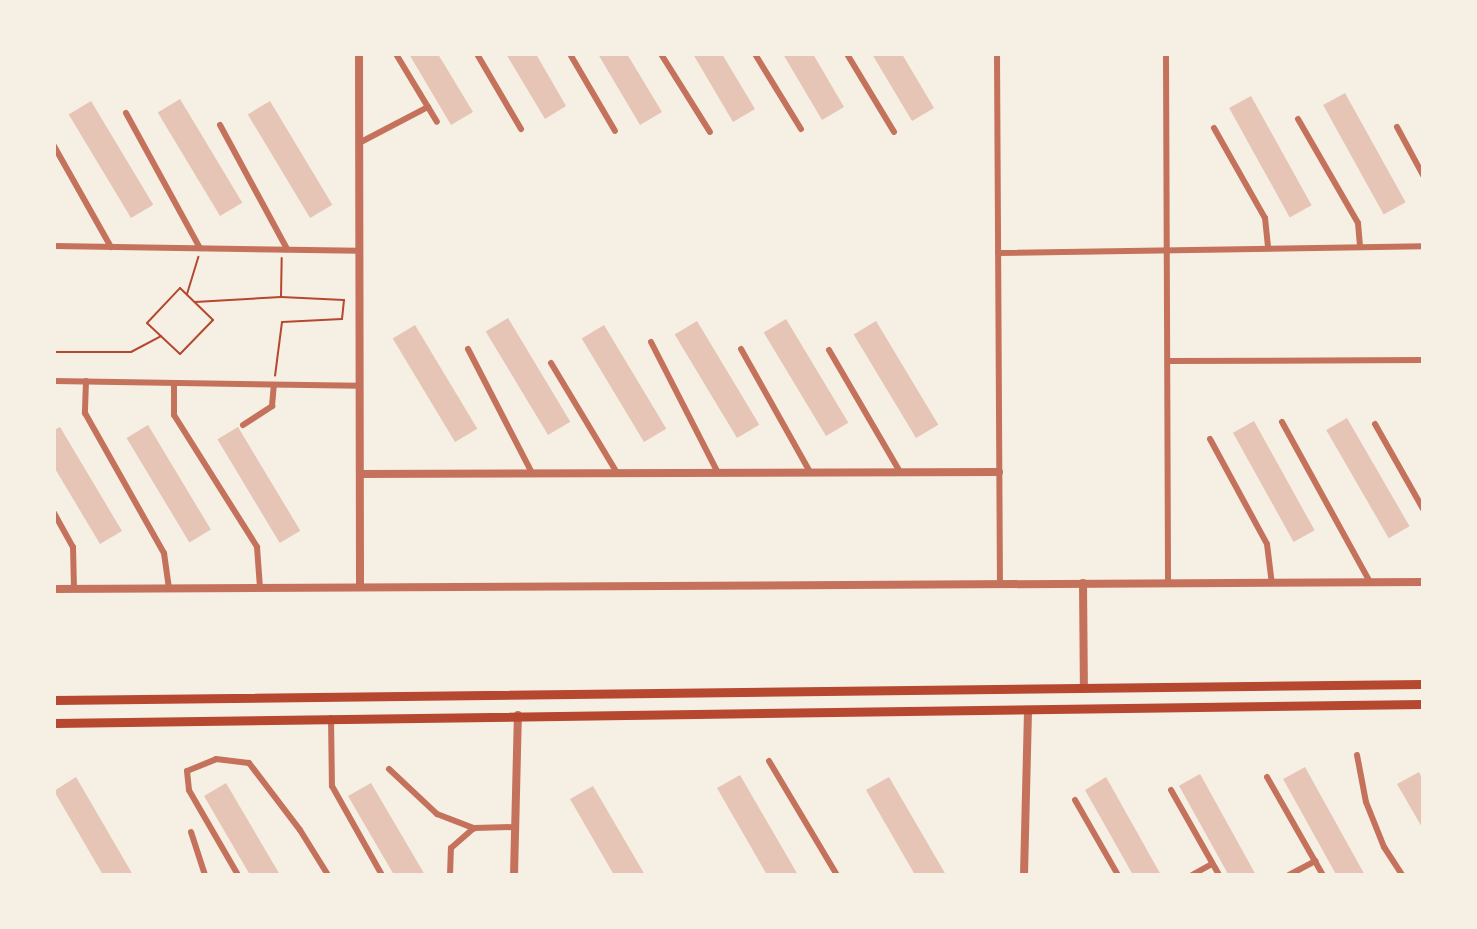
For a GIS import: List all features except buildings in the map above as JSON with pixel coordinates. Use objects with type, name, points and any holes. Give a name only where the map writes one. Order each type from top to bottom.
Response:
[{"type":"main road","points":[[54,700],[1423,684]]},
{"type":"main road","points":[[1028,690],[1028,710]]},
{"type":"main road","points":[[519,695],[519,715]]},
{"type":"main road","points":[[54,723],[1423,704]]},
{"type":"street","points":[[359,54],[360,587]]},
{"type":"street","points":[[396,54],[437,122]]},
{"type":"street","points":[[477,54],[521,129]]},
{"type":"street","points":[[570,54],[615,131]]},
{"type":"street","points":[[661,54],[710,132]]},
{"type":"street","points":[[755,54],[801,129]]},
{"type":"street","points":[[847,54],[894,132]]},
{"type":"street","points":[[997,54],[1000,583]]},
{"type":"street","points":[[1166,54],[1169,361],[1168,582]]},
{"type":"street","points":[[359,143],[428,107]]},
{"type":"street","points":[[126,113],[200,248]]},
{"type":"street","points":[[1298,119],[1358,223],[1360,247]]},
{"type":"street","points":[[220,125],[284,249]]},
{"type":"street","points":[[1397,127],[1423,175]]},
{"type":"street","points":[[1214,128],[1265,218],[1268,248]]},
{"type":"street","points":[[54,146],[111,247]]},
{"type":"street","points":[[54,246],[359,251]]},
{"type":"street","points":[[998,253],[1423,246]]},
{"type":"street","points":[[651,342],[718,472]]},
{"type":"street","points":[[468,349],[532,473]]},
{"type":"street","points":[[741,349],[810,472]]},
{"type":"street","points":[[829,350],[900,472]]},
{"type":"street","points":[[1169,361],[1423,360]]},
{"type":"street","points":[[552,363],[616,473]]},
{"type":"street","points":[[54,381],[359,386]]},
{"type":"street","points":[[86,381],[85,413],[164,553],[169,588]]},
{"type":"street","points":[[174,383],[174,415],[257,546],[260,588]]},
{"type":"street","points":[[243,424],[272,406],[274,385]]},
{"type":"street","points":[[1281,422],[1370,582]]},
{"type":"street","points":[[1375,424],[1423,509]]},
{"type":"street","points":[[1210,439],[1267,544],[1272,582]]},
{"type":"street","points":[[360,474],[999,472]]},
{"type":"street","points":[[54,513],[73,547],[74,589]]},
{"type":"street","points":[[54,589],[1423,582]]},
{"type":"street","points":[[1083,583],[1084,689]]},
{"type":"street","points":[[1024,875],[1028,710]]},
{"type":"street","points":[[514,875],[519,715]]},
{"type":"street","points":[[331,718],[332,786],[382,875]]},
{"type":"street","points":[[1357,755],[1366,802],[1384,847],[1402,875]]},
{"type":"street","points":[[238,875],[189,790],[187,771],[216,759],[249,763],[300,830],[328,875]]},
{"type":"street","points":[[769,761],[837,875]]},
{"type":"street","points":[[389,770],[437,814],[474,828],[516,827]]},
{"type":"street","points":[[1268,777],[1323,875]]},
{"type":"street","points":[[1171,790],[1219,875]]},
{"type":"street","points":[[1075,800],[1118,875]]},
{"type":"street","points":[[450,875],[451,848],[474,828]]},
{"type":"street","points":[[191,832],[205,875]]},
{"type":"street","points":[[1289,875],[1315,861]]},
{"type":"street","points":[[1192,875],[1212,864]]},
{"type":"path","points":[[187,294],[200,248]]},
{"type":"path","points":[[281,297],[284,249]]},
{"type":"path","points":[[180,288],[195,302],[213,320],[180,354],[147,323],[180,288]]},
{"type":"path","points":[[195,302],[281,297],[344,300],[342,319],[282,322],[274,385]]},
{"type":"path","points":[[54,352],[131,352],[161,336]]}]
